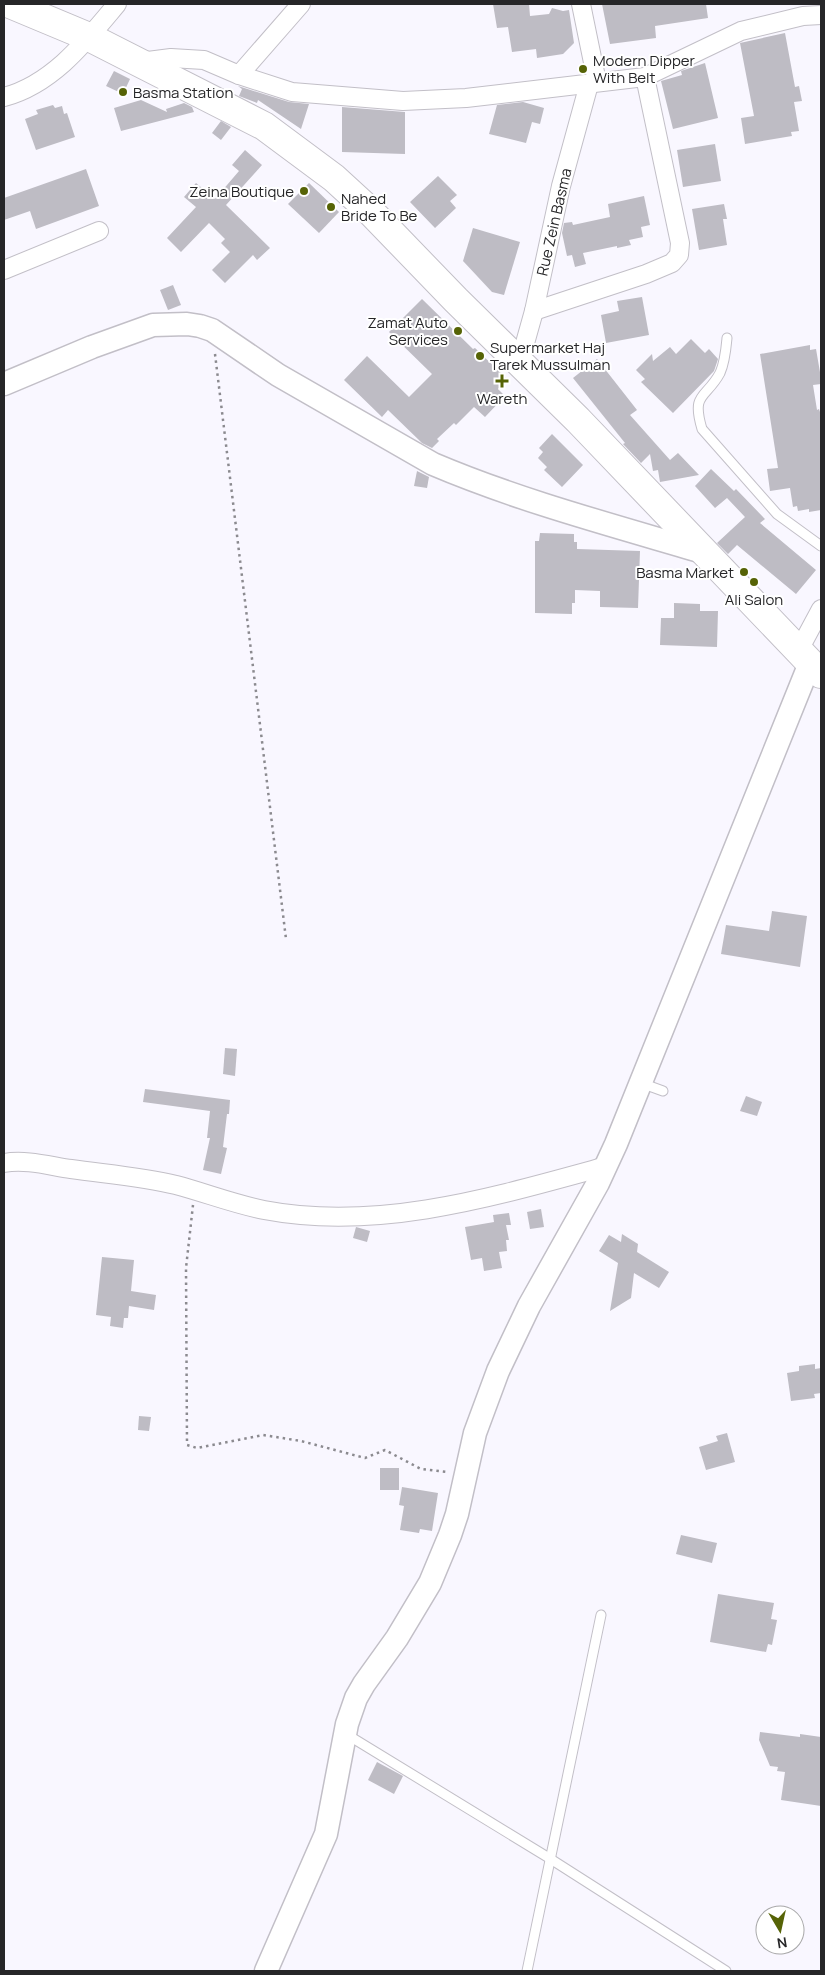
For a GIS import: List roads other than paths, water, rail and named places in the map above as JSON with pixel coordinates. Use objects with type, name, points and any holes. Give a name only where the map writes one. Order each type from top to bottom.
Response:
[{"type":"main road","points":[[10,4],[90,36],[264,126],[327,172],[370,211],[520,361],[652,495],[810,662]]},
{"type":"street","points":[[4,97],[18,93],[53,73],[90,36],[118,4]]},
{"type":"street","points":[[239,75],[301,4]]},
{"type":"street","points":[[581,4],[594,83]]},
{"type":"street","points":[[139,63],[171,58],[204,60],[239,75],[292,92],[403,101],[466,98],[646,76],[741,31],[803,16],[821,15]]},
{"type":"street","points":[[534,311],[646,274],[672,263],[679,255],[680,243],[646,76]]},
{"type":"street","name":"Rue Zein Basma","points":[[520,361],[534,311],[561,186],[594,83]]},
{"type":"street","points":[[4,270],[99,230]]},
{"type":"street","points":[[4,384],[153,324],[187,324],[212,330],[278,375],[433,464],[459,475],[576,514],[706,553]]},
{"type":"street","points":[[266,1971],[326,1834],[351,1710],[360,1691],[397,1638],[430,1583],[453,1528],[477,1426],[498,1370],[529,1306],[607,1166],[810,662],[821,610]]},
{"type":"street","points":[[4,1162],[40,1164],[174,1185],[263,1210],[314,1217],[393,1214],[438,1207],[607,1166]]},
{"type":"lane","points":[[727,338],[725,356],[720,373],[700,398],[698,416],[702,429],[777,514],[821,546]]},
{"type":"lane","points":[[641,1083],[664,1091]]},
{"type":"lane","points":[[527,1971],[601,1615]]},
{"type":"lane","points":[[345,1734],[549,1858],[726,1971]]},
{"type":"place","name":"Modern Dipper With Belt","points":[[583,69]]},
{"type":"place","name":"Basma Station","points":[[123,92]]},
{"type":"place","name":"Zeina Boutique","points":[[304,191]]},
{"type":"place","name":"Nahed Bride To Be","points":[[331,207]]},
{"type":"place","name":"Zamat Auto Services","points":[[458,331]]},
{"type":"place","name":"Supermarket Haj Tarek Mussulman","points":[[480,356]]},
{"type":"place","name":"Wareth","points":[[502,381]]},
{"type":"place","name":"Basma Market","points":[[744,572]]},
{"type":"place","name":"Ali Salon","points":[[754,582]]}]
